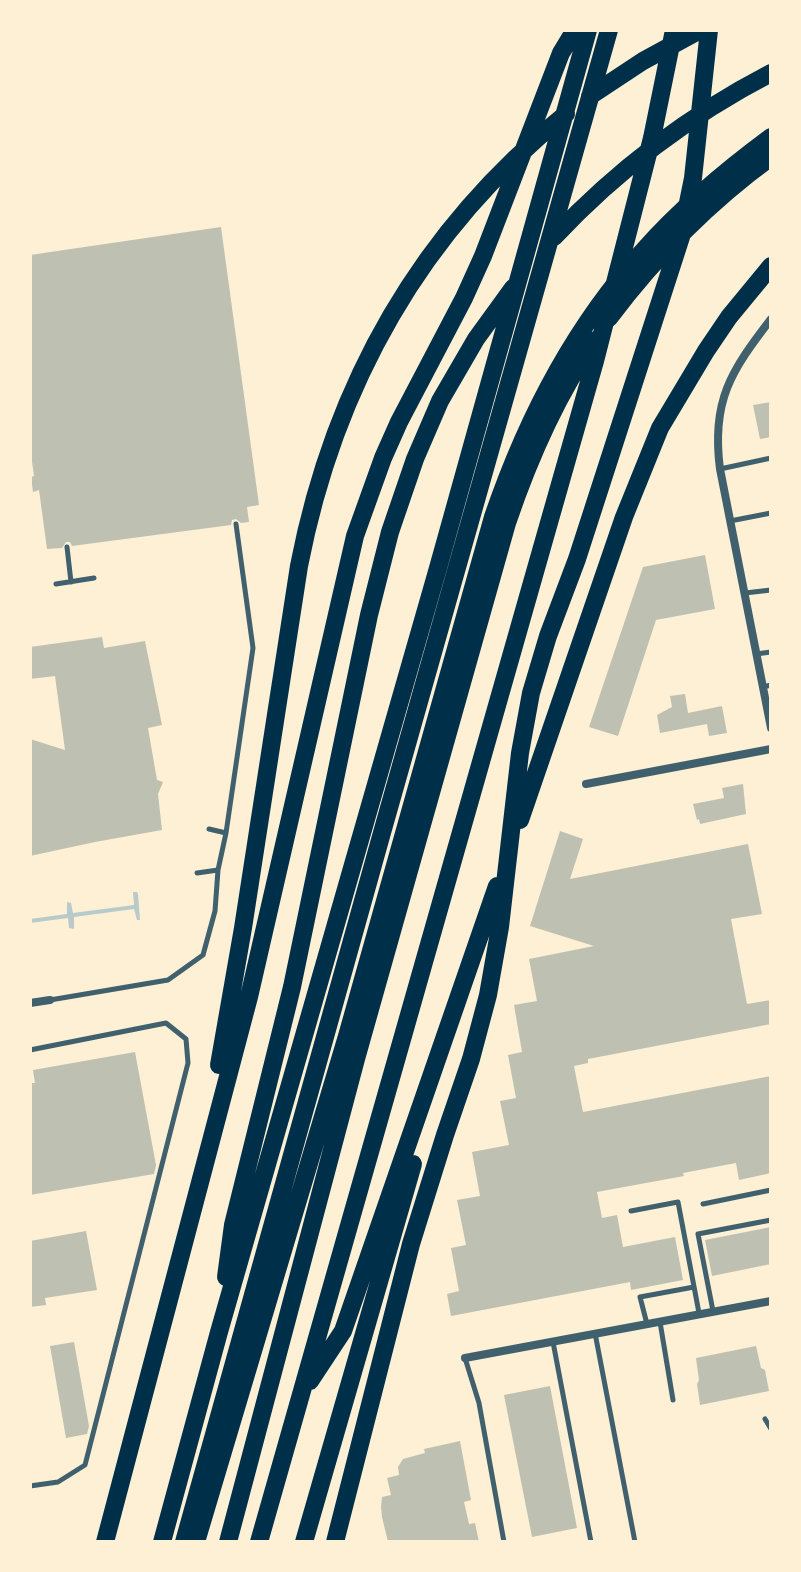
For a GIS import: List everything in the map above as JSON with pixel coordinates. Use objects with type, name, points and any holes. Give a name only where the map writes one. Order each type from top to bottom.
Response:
[{"type":"highway","points":[[105,1542],[249,997],[355,536],[399,422],[483,256],[561,53],[575,30]]},
{"type":"highway","points":[[162,1542],[588,30]]},
{"type":"highway","points":[[184,1542],[397,775],[497,433],[609,30]]},
{"type":"highway","points":[[259,1542],[595,361],[652,138],[674,30]]},
{"type":"highway","points":[[199,1184],[307,525],[330,447],[360,373],[396,307],[431,254],[492,181],[540,135],[616,78],[700,30]]},
{"type":"highway","points":[[326,1542],[427,1191],[481,1028],[495,959],[525,722],[535,678],[582,544],[681,237],[693,178],[709,30]]},
{"type":"highway","points":[[219,1332],[233,1225],[299,956],[379,573],[415,459],[440,401],[476,339],[514,285],[559,233],[616,177],[668,136],[725,98],[771,73]]},
{"type":"highway","points":[[228,1542],[488,562],[506,479],[557,372],[598,308],[668,225],[719,178],[771,137]]},
{"type":"highway","points":[[196,1542],[488,562],[520,484],[551,414],[590,347],[630,291],[678,238],[728,190],[771,157]]},
{"type":"highway","points":[[300,1397],[343,1331],[646,461],[660,428],[706,351],[771,266]]},
{"type":"highway","points":[[304,1542],[489,910]]},
{"type":"highway","points":[[335,1542],[387,1334]]},
{"type":"street","points":[[771,319],[739,362],[725,391],[719,418],[718,446],[756,654],[767,686],[771,728]]},
{"type":"street","points":[[586,784],[771,749]]},
{"type":"street","points":[[30,1003],[50,1000]]},
{"type":"street","points":[[465,1358],[699,1314],[771,1304]]},
{"type":"lane","points":[[721,471],[771,458]]},
{"type":"lane","points":[[730,521],[771,513]]},
{"type":"lane","points":[[50,1000],[168,980],[203,955],[215,911],[218,870],[253,648],[236,524]]},
{"type":"lane","points":[[67,547],[71,582]]},
{"type":"lane","points":[[56,584],[94,578]]},
{"type":"lane","points":[[745,593],[771,590]]},
{"type":"lane","points":[[756,654],[771,652]]},
{"type":"lane","points":[[209,829],[226,833]]},
{"type":"lane","points":[[197,873],[218,870]]},
{"type":"lane","points":[[30,1050],[166,1023],[186,1039],[188,1063],[85,1465],[58,1482],[30,1486]]},
{"type":"lane","points":[[703,1204],[771,1190]]},
{"type":"lane","points":[[631,1211],[678,1202],[699,1314]]},
{"type":"lane","points":[[713,1312],[698,1234],[771,1220]]},
{"type":"lane","points":[[647,1324],[640,1297],[694,1287]]},
{"type":"lane","points":[[660,1321],[673,1400]]},
{"type":"lane","points":[[595,1333],[635,1542]]},
{"type":"lane","points":[[553,1341],[591,1542]]},
{"type":"lane","points":[[465,1358],[479,1403],[504,1542]]},
{"type":"lane","points":[[765,1419],[771,1429]]},
{"type":"shaded area","points":[[133,892],[138,894],[140,920],[137,920],[134,909],[74,917],[74,929],[69,928],[68,918],[30,923],[30,919],[67,914],[67,902],[71,903],[73,913],[134,905]]},
{"type":"building","points":[[221,227],[259,505],[247,507],[249,522],[241,523],[236,519],[232,520],[231,525],[72,546],[66,542],[62,548],[47,549],[39,490],[33,492],[31,477],[34,476],[30,447],[30,255]]},
{"type":"building","points":[[771,402],[771,437],[760,439],[753,405]]},
{"type":"building","points":[[705,555],[715,609],[656,620],[618,736],[589,727],[643,567]]},
{"type":"building","points":[[102,637],[104,648],[145,641],[162,725],[148,728],[157,780],[163,782],[158,794],[162,830],[30,856],[30,739],[65,750],[55,676],[30,679],[30,647]]},
{"type":"building","points":[[685,694],[688,713],[722,706],[727,733],[709,736],[707,724],[660,733],[657,715],[672,707],[670,696]]},
{"type":"building","points":[[743,784],[746,814],[700,824],[693,804],[724,798],[722,788]]},
{"type":"building","points":[[560,831],[583,839],[570,879],[748,844],[762,914],[731,919],[747,1004],[771,1000],[771,1024],[588,1059],[588,1063],[574,1066],[583,1112],[771,1076],[771,1173],[739,1180],[736,1163],[597,1192],[602,1218],[617,1215],[623,1247],[675,1237],[683,1280],[631,1290],[630,1282],[451,1316],[447,1294],[459,1291],[451,1248],[466,1245],[457,1200],[480,1196],[472,1152],[509,1145],[500,1101],[516,1098],[508,1055],[522,1052],[514,1005],[537,1001],[529,959],[594,946],[530,926]]},
{"type":"building","points":[[135,1052],[156,1165],[154,1174],[30,1195],[30,1083],[35,1083],[33,1070]]},
{"type":"building","points":[[771,1227],[771,1264],[712,1276],[705,1240]]},
{"type":"building","points":[[86,1231],[97,1290],[45,1298],[46,1305],[30,1307],[30,1241]]},
{"type":"building","points":[[74,1342],[89,1426],[87,1434],[66,1438],[50,1346]]},
{"type":"building","points":[[756,1346],[769,1391],[700,1405],[696,1358]]},
{"type":"building","points":[[550,1386],[577,1528],[532,1537],[504,1395]]},
{"type":"building","points":[[460,1441],[471,1500],[464,1502],[469,1524],[475,1523],[479,1542],[388,1542],[381,1507],[382,1497],[391,1495],[387,1478],[399,1475],[398,1467],[403,1459],[425,1453],[424,1449]]}]
